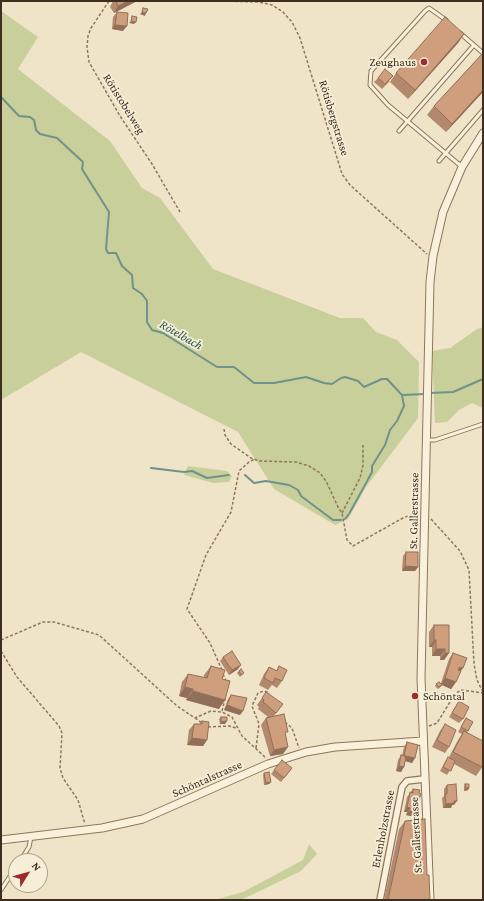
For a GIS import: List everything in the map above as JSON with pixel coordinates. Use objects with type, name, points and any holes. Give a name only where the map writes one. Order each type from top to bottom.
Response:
[{"type":"street","name":"St. Gallerstrasse","points":[[430,900],[422,726],[426,421],[430,282],[433,256],[443,212],[462,167],[483,133]]},
{"type":"street","name":"Schöntalstrasse","points":[[1,840],[86,831],[121,825],[143,819],[268,764],[300,754],[335,747],[423,741]]},
{"type":"street","name":"Erlenholzstrasse","points":[[380,900],[402,787],[407,781],[424,779]]},
{"type":"lane","points":[[450,24],[429,8],[371,71],[370,85],[377,95],[462,167]]},
{"type":"lane","points":[[455,28],[483,53]]},
{"type":"lane","points":[[399,131],[474,45]]},
{"type":"lane","points":[[439,161],[483,110]]},
{"type":"lane","points":[[426,440],[435,440],[483,424]]},
{"type":"lane","points":[[25,853],[29,847],[31,837]]},
{"type":"lane","points":[[1,890],[8,879]]},
{"type":"path","name":"Rötistobelweg","points":[[109,1],[91,28],[88,36],[89,62],[120,116],[152,164],[180,212]]},
{"type":"path","name":"Rötisbergstrasse","points":[[225,1],[259,2],[272,5],[283,12],[292,22],[300,38],[342,174],[350,185],[421,249],[428,255],[433,256]]},
{"type":"path","points":[[224,430],[225,435],[231,444],[254,459],[259,461],[296,462],[310,466],[320,473],[326,481],[338,508],[342,513],[346,540],[353,546],[403,518],[420,512],[425,512],[460,551],[470,570],[474,664],[477,680],[483,692]]},
{"type":"path","points":[[342,513],[360,478],[363,465],[363,445]]},
{"type":"path","points":[[226,685],[210,643],[187,609],[206,555],[232,512],[239,471],[254,459]]},
{"type":"path","points":[[1,640],[43,622],[54,622],[99,635],[177,706],[209,727],[229,726],[236,728]]},
{"type":"path","points":[[1,651],[17,677],[59,726],[62,733],[60,768],[63,778],[78,800],[86,831]]},
{"type":"path","points":[[422,726],[430,726],[437,723],[455,694],[461,690],[483,692]]},
{"type":"path","points":[[256,748],[259,724],[252,710],[253,702],[258,694],[264,691],[270,693]]},
{"type":"path","points":[[222,712],[226,694]]},
{"type":"path","points":[[195,718],[211,712],[222,712],[232,716],[236,728],[265,758],[268,764]]},
{"type":"path","points":[[281,719],[292,728],[300,754]]},
{"type":"path","points":[[259,724],[266,722]]},
{"type":"green space","points":[[1,11],[38,37],[18,69],[110,141],[142,188],[160,198],[213,269],[340,318],[363,318],[376,332],[397,340],[419,362],[418,418],[366,487],[348,519],[335,525],[274,489],[238,432],[81,352],[1,400]]},
{"type":"green space","points":[[483,327],[483,408],[472,403],[459,410],[447,422],[435,423],[432,351],[450,348],[477,329]]},
{"type":"green space","points":[[188,466],[227,471],[232,476],[229,482],[213,483],[184,475]]},
{"type":"green space","points":[[309,844],[317,854],[301,871],[241,900],[214,900],[243,892],[303,860]]},
{"type":"building","points":[[116,1],[128,1],[118,6]]},
{"type":"building","points":[[143,8],[148,9],[146,13],[142,12]]},
{"type":"building","points":[[117,12],[128,13],[127,26],[115,25]]},
{"type":"building","points":[[132,16],[137,17],[136,22],[131,21]]},
{"type":"building","name":"Zeughaus","points":[[445,17],[464,34],[415,90],[396,73]]},
{"type":"building","points":[[483,53],[483,90],[452,124],[434,106]]},
{"type":"building","points":[[385,69],[393,76],[385,84],[378,78]]},
{"type":"building","points":[[406,552],[418,552],[418,567],[405,566]]},
{"type":"building","points":[[434,625],[449,625],[449,653],[445,653],[445,649],[436,649],[436,640],[434,640]]},
{"type":"building","points":[[232,651],[241,665],[232,670],[223,657]]},
{"type":"building","points":[[453,653],[467,658],[463,668],[460,667],[458,670],[461,671],[456,682],[445,678]]},
{"type":"building","points":[[211,666],[225,670],[222,679],[230,681],[225,700],[193,691],[193,689],[185,687],[188,674],[207,678]]},
{"type":"building","points":[[279,666],[287,670],[282,681],[275,678],[273,683],[264,678],[269,667],[277,671]]},
{"type":"building","points":[[241,669],[244,673],[241,675],[239,671]]},
{"type":"building","points":[[439,682],[442,685],[439,687],[436,684]]},
{"type":"building","points":[[266,692],[283,704],[276,713],[263,702],[264,700],[262,698]]},
{"type":"building","points":[[231,695],[247,698],[243,711],[227,705]]},
{"type":"building","points":[[459,701],[469,707],[463,719],[452,713]]},
{"type":"building","points":[[284,714],[288,732],[285,732],[288,747],[274,750],[266,718]]},
{"type":"building","points":[[221,717],[227,717],[227,721],[221,722]]},
{"type":"building","points":[[466,718],[473,722],[468,731],[461,727]]},
{"type":"building","points":[[202,721],[209,722],[207,740],[192,738],[194,724],[202,724]]},
{"type":"building","points":[[445,724],[456,730],[449,747],[437,740]]},
{"type":"building","points":[[464,731],[483,741],[482,767],[453,752]]},
{"type":"building","points":[[407,742],[418,745],[415,758],[404,756]]},
{"type":"building","points":[[401,755],[406,756],[404,767],[399,766]]},
{"type":"building","points":[[448,757],[455,761],[451,771],[443,767]]},
{"type":"building","points":[[282,760],[292,768],[284,778],[274,770]]},
{"type":"building","points":[[269,772],[271,782],[266,783],[264,773]]},
{"type":"building","points":[[456,784],[457,801],[446,804],[445,794],[447,794],[447,785]]},
{"type":"building","points":[[465,784],[469,784],[469,788],[466,788]]},
{"type":"building","points":[[413,789],[420,790],[419,793],[421,794],[414,812],[409,811],[410,808],[407,807],[410,792],[413,793]]},
{"type":"building","points":[[425,819],[427,875],[429,875],[430,900],[388,900],[405,821]]},
{"type":"waterway","name":"Rötelbach","points":[[1,97],[19,116],[30,117],[34,120],[36,130],[40,134],[57,138],[83,162],[82,169],[109,212],[106,249],[108,253],[116,253],[122,266],[132,275],[133,288],[142,294],[147,301],[147,322],[152,330],[163,333],[217,367],[234,367],[254,383],[274,383],[306,377],[332,384],[345,377],[358,381],[364,387],[382,379],[387,379],[402,395],[425,394]]},
{"type":"waterway","name":"Rötelbach","points":[[429,393],[453,392],[483,379]]},
{"type":"waterway","points":[[345,519],[372,472],[372,466],[385,445],[390,430],[397,421],[404,406],[402,395]]},
{"type":"waterway","points":[[151,468],[184,472],[192,471],[207,478],[229,475]]},
{"type":"waterway","points":[[245,475],[254,483],[266,481],[289,485],[298,490],[301,496],[333,520],[341,520]]},
{"type":"place","name":"Zeughaus","points":[[424,62]]},
{"type":"place","name":"Schöntal","points":[[415,696]]}]
